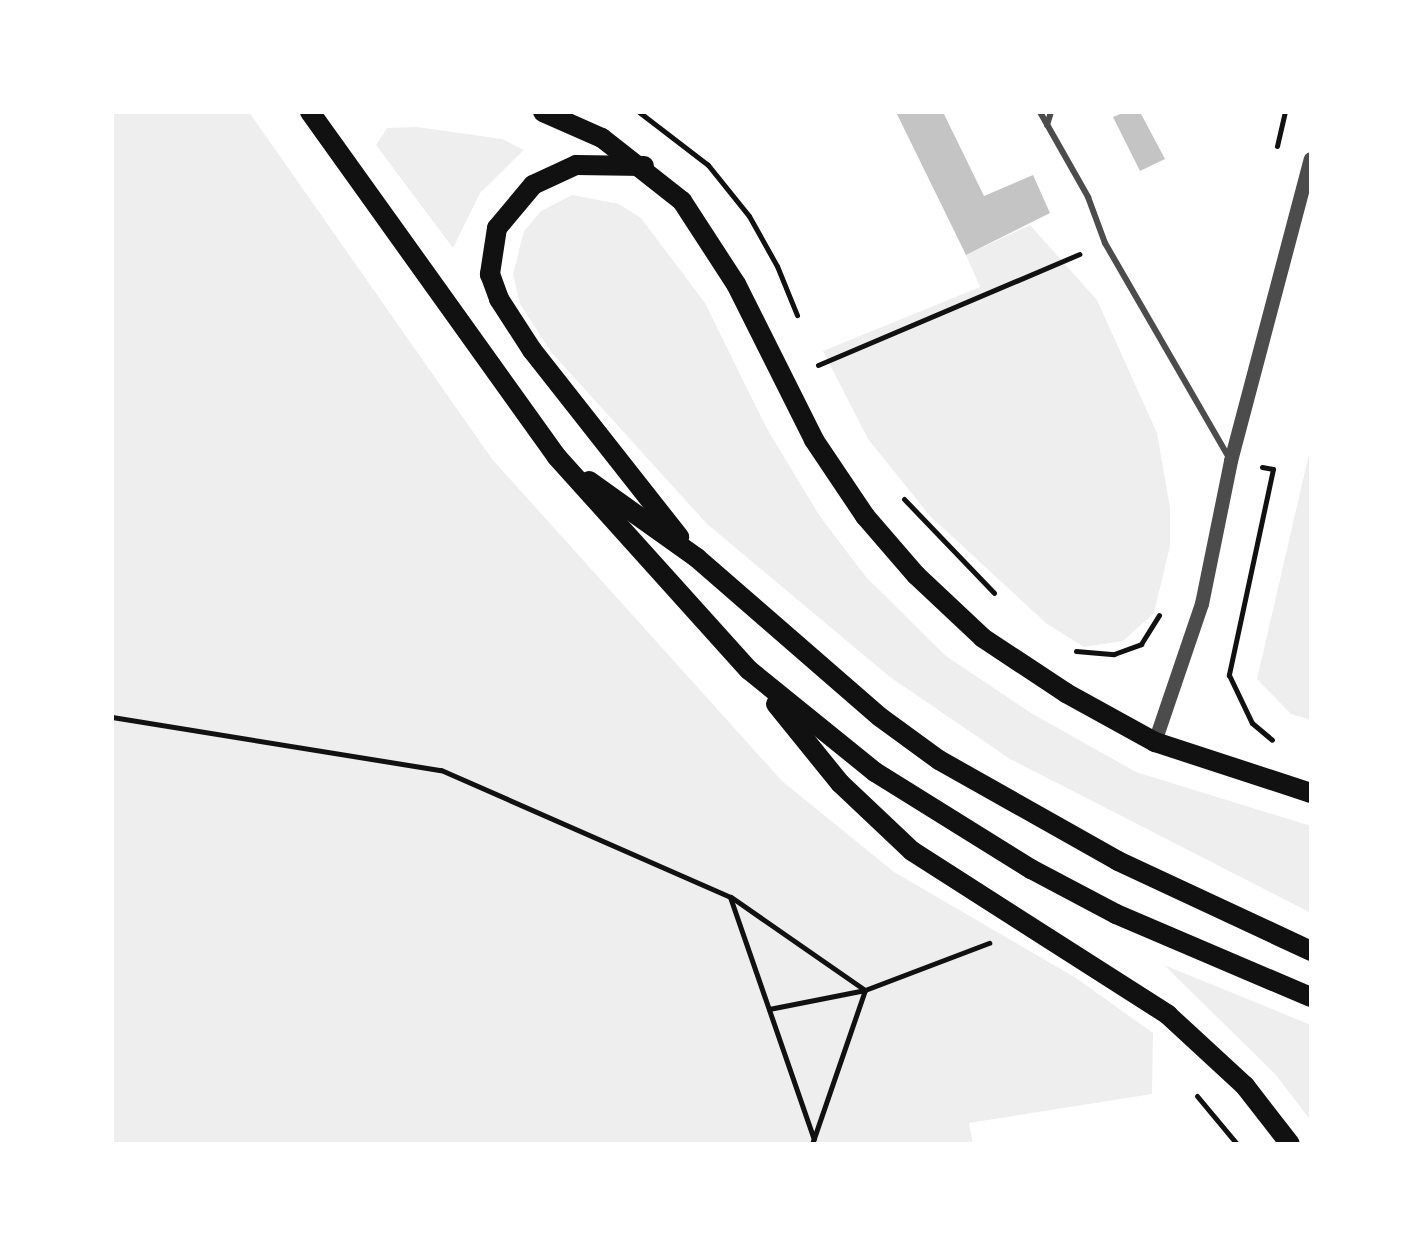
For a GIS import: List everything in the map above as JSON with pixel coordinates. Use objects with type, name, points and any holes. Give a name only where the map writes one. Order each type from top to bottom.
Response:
[{"type":"main road","points":[[310,112],[557,457],[749,670],[840,783],[912,851],[1168,1015],[1245,1086],[1290,1144]]},
{"type":"main road","points":[[543,112],[602,138],[644,166],[682,201],[707,234],[814,440],[865,516],[916,575],[983,638],[1066,693],[1155,742],[1311,793]]},
{"type":"main road","points":[[644,166],[576,165],[533,185],[497,228],[490,274],[499,299],[532,350],[697,558]]},
{"type":"main road","points":[[557,457],[697,558],[880,717],[939,760],[1118,861],[1311,951]]},
{"type":"main road","points":[[749,670],[875,772],[1031,869],[1116,914],[1311,997]]},
{"type":"street","points":[[1155,742],[1202,604],[1231,461],[1311,159]]},
{"type":"lane","points":[[1040,112],[1088,197],[1105,243],[1175,357],[1231,461]]},
{"type":"lane","points":[[1047,125],[1051,112]]},
{"type":"path","points":[[639,112],[708,165],[749,216],[777,266],[799,321]]},
{"type":"path","points":[[818,365],[1105,243]]},
{"type":"path","points":[[814,355],[823,374]]},
{"type":"path","points":[[1231,461],[1273,469],[1229,675],[1252,723],[1286,746]]},
{"type":"path","points":[[901,496],[1005,605]]},
{"type":"path","points":[[1072,649],[1084,656],[1114,654],[1141,644],[1169,599],[1202,604],[1242,616]]},
{"type":"path","points":[[112,717],[441,770],[730,897],[865,990]]},
{"type":"path","points":[[730,897],[813,1141]]},
{"type":"path","points":[[769,1009],[865,990],[993,941]]},
{"type":"path","points":[[813,1141],[865,990]]},
{"type":"path","points":[[1191,1089],[1237,1144]]},
{"type":"shaded area","points":[[112,112],[249,112],[492,459],[782,781],[894,872],[1076,978],[1153,1033],[1152,1094],[969,1123],[973,1144],[112,1144]]},
{"type":"shaded area","points":[[417,127],[502,139],[524,150],[480,193],[453,248],[376,145],[387,128]]},
{"type":"shaded area","points":[[572,195],[619,204],[641,218],[705,303],[766,427],[819,515],[866,577],[946,656],[1031,713],[1136,772],[1311,826],[1311,913],[1010,759],[890,677],[707,524],[551,352],[520,304],[513,274],[524,231],[541,211]]},
{"type":"shaded area","points":[[1030,225],[1097,300],[1157,433],[1170,508],[1170,546],[1154,613],[1123,641],[1084,647],[1047,624],[930,516],[868,439],[823,351],[980,287],[966,255]]},
{"type":"shaded area","points":[[1311,445],[1311,720],[1291,714],[1257,679]]},
{"type":"shaded area","points":[[1164,965],[1311,1025],[1311,1121],[1276,1075]]},
{"type":"building","points":[[896,112],[943,112],[984,196],[1033,175],[1050,213],[966,255]]},
{"type":"building","points":[[1125,112],[1140,112],[1165,159],[1140,171],[1113,117]]}]
